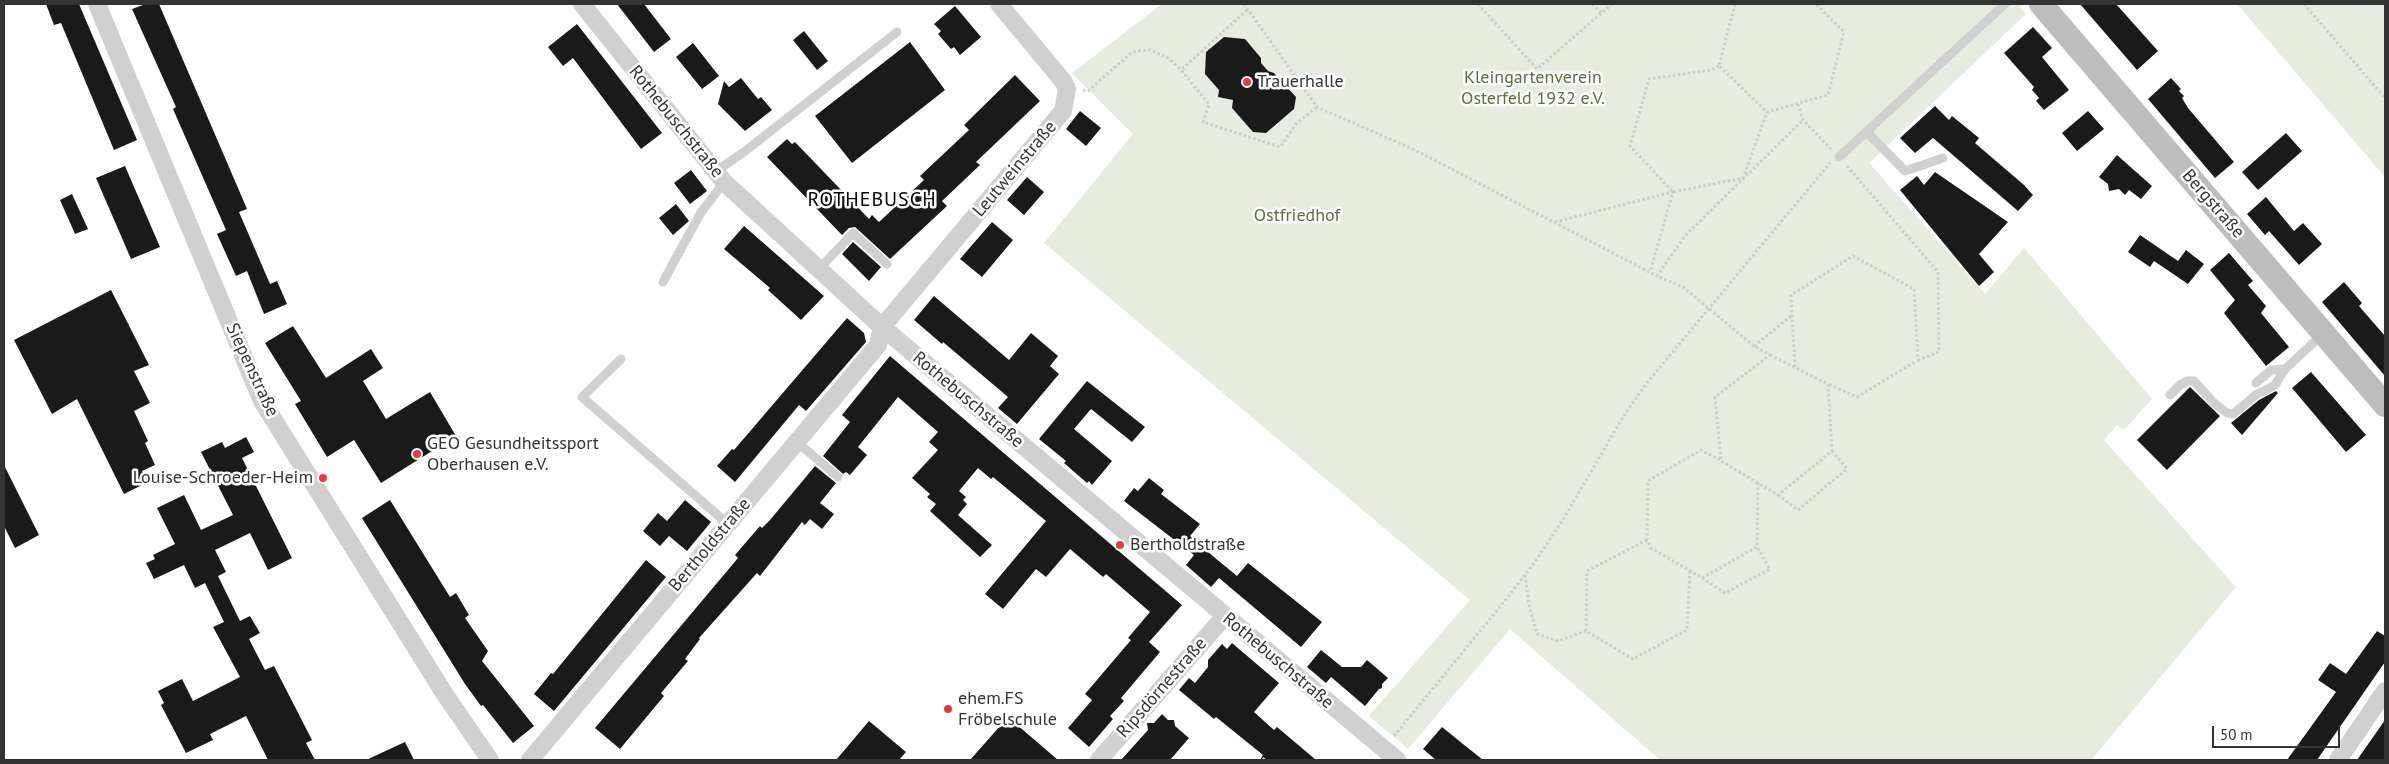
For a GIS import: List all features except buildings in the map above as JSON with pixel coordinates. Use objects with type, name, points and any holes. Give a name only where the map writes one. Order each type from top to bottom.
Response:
[{"type":"street","name":"Siepenstraße","points":[[97,4],[262,401],[444,693],[490,760]]},
{"type":"street","name":"Rothebuschstraße","points":[[582,4],[720,177],[882,327],[1391,757]]},
{"type":"street","points":[[999,4],[1056,72],[1067,89]]},
{"type":"street","name":"Bergstraße","points":[[2041,4],[2385,405]]},
{"type":"street","name":"Leutweinstraße","points":[[882,327],[1058,118],[1065,105],[1067,89]]},
{"type":"street","name":"Bertholdstraße","points":[[530,760],[878,345],[882,327]]},
{"type":"street","name":"Ripsdörnestraße","points":[[1099,760],[1225,616]]},
{"type":"street","points":[[2338,760],[2385,691]]},
{"type":"lane","points":[[1837,155],[1867,132],[2005,4]]},
{"type":"lane","points":[[663,282],[720,177],[744,152],[897,32]]},
{"type":"lane","points":[[1867,132],[1905,171],[1943,158]]},
{"type":"lane","points":[[819,269],[853,233],[887,264]]},
{"type":"lane","points":[[2170,395],[2180,385],[2187,381],[2194,381],[2214,403],[2227,413],[2233,414],[2256,396],[2275,385],[2285,369],[2324,334]]},
{"type":"lane","points":[[622,359],[582,397],[728,524]]},
{"type":"lane","points":[[2256,383],[2271,370],[2285,369]]},
{"type":"lane","points":[[797,442],[838,477]]},
{"type":"path","points":[[1244,4],[1317,106],[1415,150],[1657,276],[1683,287],[1754,346],[1828,384],[1856,396],[1918,360],[1939,352],[1938,272],[1837,155],[1803,120],[1798,104]]},
{"type":"path","points":[[1478,4],[1538,69],[1612,4]]},
{"type":"path","points":[[1592,4],[1601,13]]},
{"type":"path","points":[[1674,192],[1630,146],[1649,79],[1711,70],[1719,66],[1735,4]]},
{"type":"path","points":[[1766,112],[1828,95],[1844,32],[1816,4]]},
{"type":"path","points":[[2304,4],[2385,98]]},
{"type":"path","points":[[1181,70],[1247,10]]},
{"type":"path","points":[[1067,89],[1088,91],[1131,53],[1138,50],[1150,50],[1167,57],[1181,70],[1210,104],[1203,122],[1280,147],[1297,123],[1317,106]]},
{"type":"path","points":[[1719,66],[1766,112]]},
{"type":"path","points":[[1743,178],[1766,112]]},
{"type":"path","points":[[1657,276],[1685,236],[1803,120]]},
{"type":"path","points":[[1391,757],[1564,518],[1623,417],[1646,384],[1837,155]]},
{"type":"path","points":[[1555,222],[1674,192],[1743,178]]},
{"type":"path","points":[[1650,272],[1674,192]]},
{"type":"path","points":[[1795,367],[1791,295],[1853,256],[1914,289],[1918,360]]},
{"type":"path","points":[[1754,346],[1791,316]]},
{"type":"path","points":[[1721,461],[1715,397],[1770,355]]},
{"type":"path","points":[[1758,483],[1757,547],[1770,569],[1725,593],[1651,548],[1647,540],[1648,481],[1702,450],[1721,461],[1758,483],[1778,495],[1798,510],[1847,469],[1832,451],[1828,384]]},
{"type":"path","points":[[1778,495],[1832,451]]},
{"type":"path","points":[[1586,631],[1587,571],[1647,540]]},
{"type":"path","points":[[1702,578],[1757,547]]},
{"type":"path","points":[[1586,631],[1633,659],[1686,630],[1690,571]]},
{"type":"path","points":[[1525,574],[1528,605],[1537,634],[1558,641],[1586,631]]},
{"type":"green space","points":[[1162,4],[2018,4],[2026,14],[1869,163],[1985,294],[2024,248],[2152,399],[2124,430],[2117,425],[2104,440],[2236,587],[2091,760],[1660,760],[1510,629],[1408,749],[1369,716],[1470,600],[1044,243],[1133,134],[1072,73]]},
{"type":"green space","points":[[2237,4],[2385,4],[2385,177]]},
{"type":"place","name":"Trauerhalle","points":[[1247,82]]},
{"type":"place","name":"GEO Gesundheitssport Oberhausen e.V.","points":[[417,454]]},
{"type":"place","name":"Louise-Schroeder-Heim","points":[[323,478]]},
{"type":"place","name":"Bertholdstraße","points":[[1120,545]]},
{"type":"place","name":"ehem.FS Fröbelschule","points":[[948,709]]},
{"type":"district","name":"ROTHEBUSCH","points":[[872,200]]},
{"type":"park label","name":"Kleingartenverein Osterfeld 1932 e.V.","points":[[1533,88]]},
{"type":"park label","name":"Ostfriedhof","points":[[1297,216]]}]
